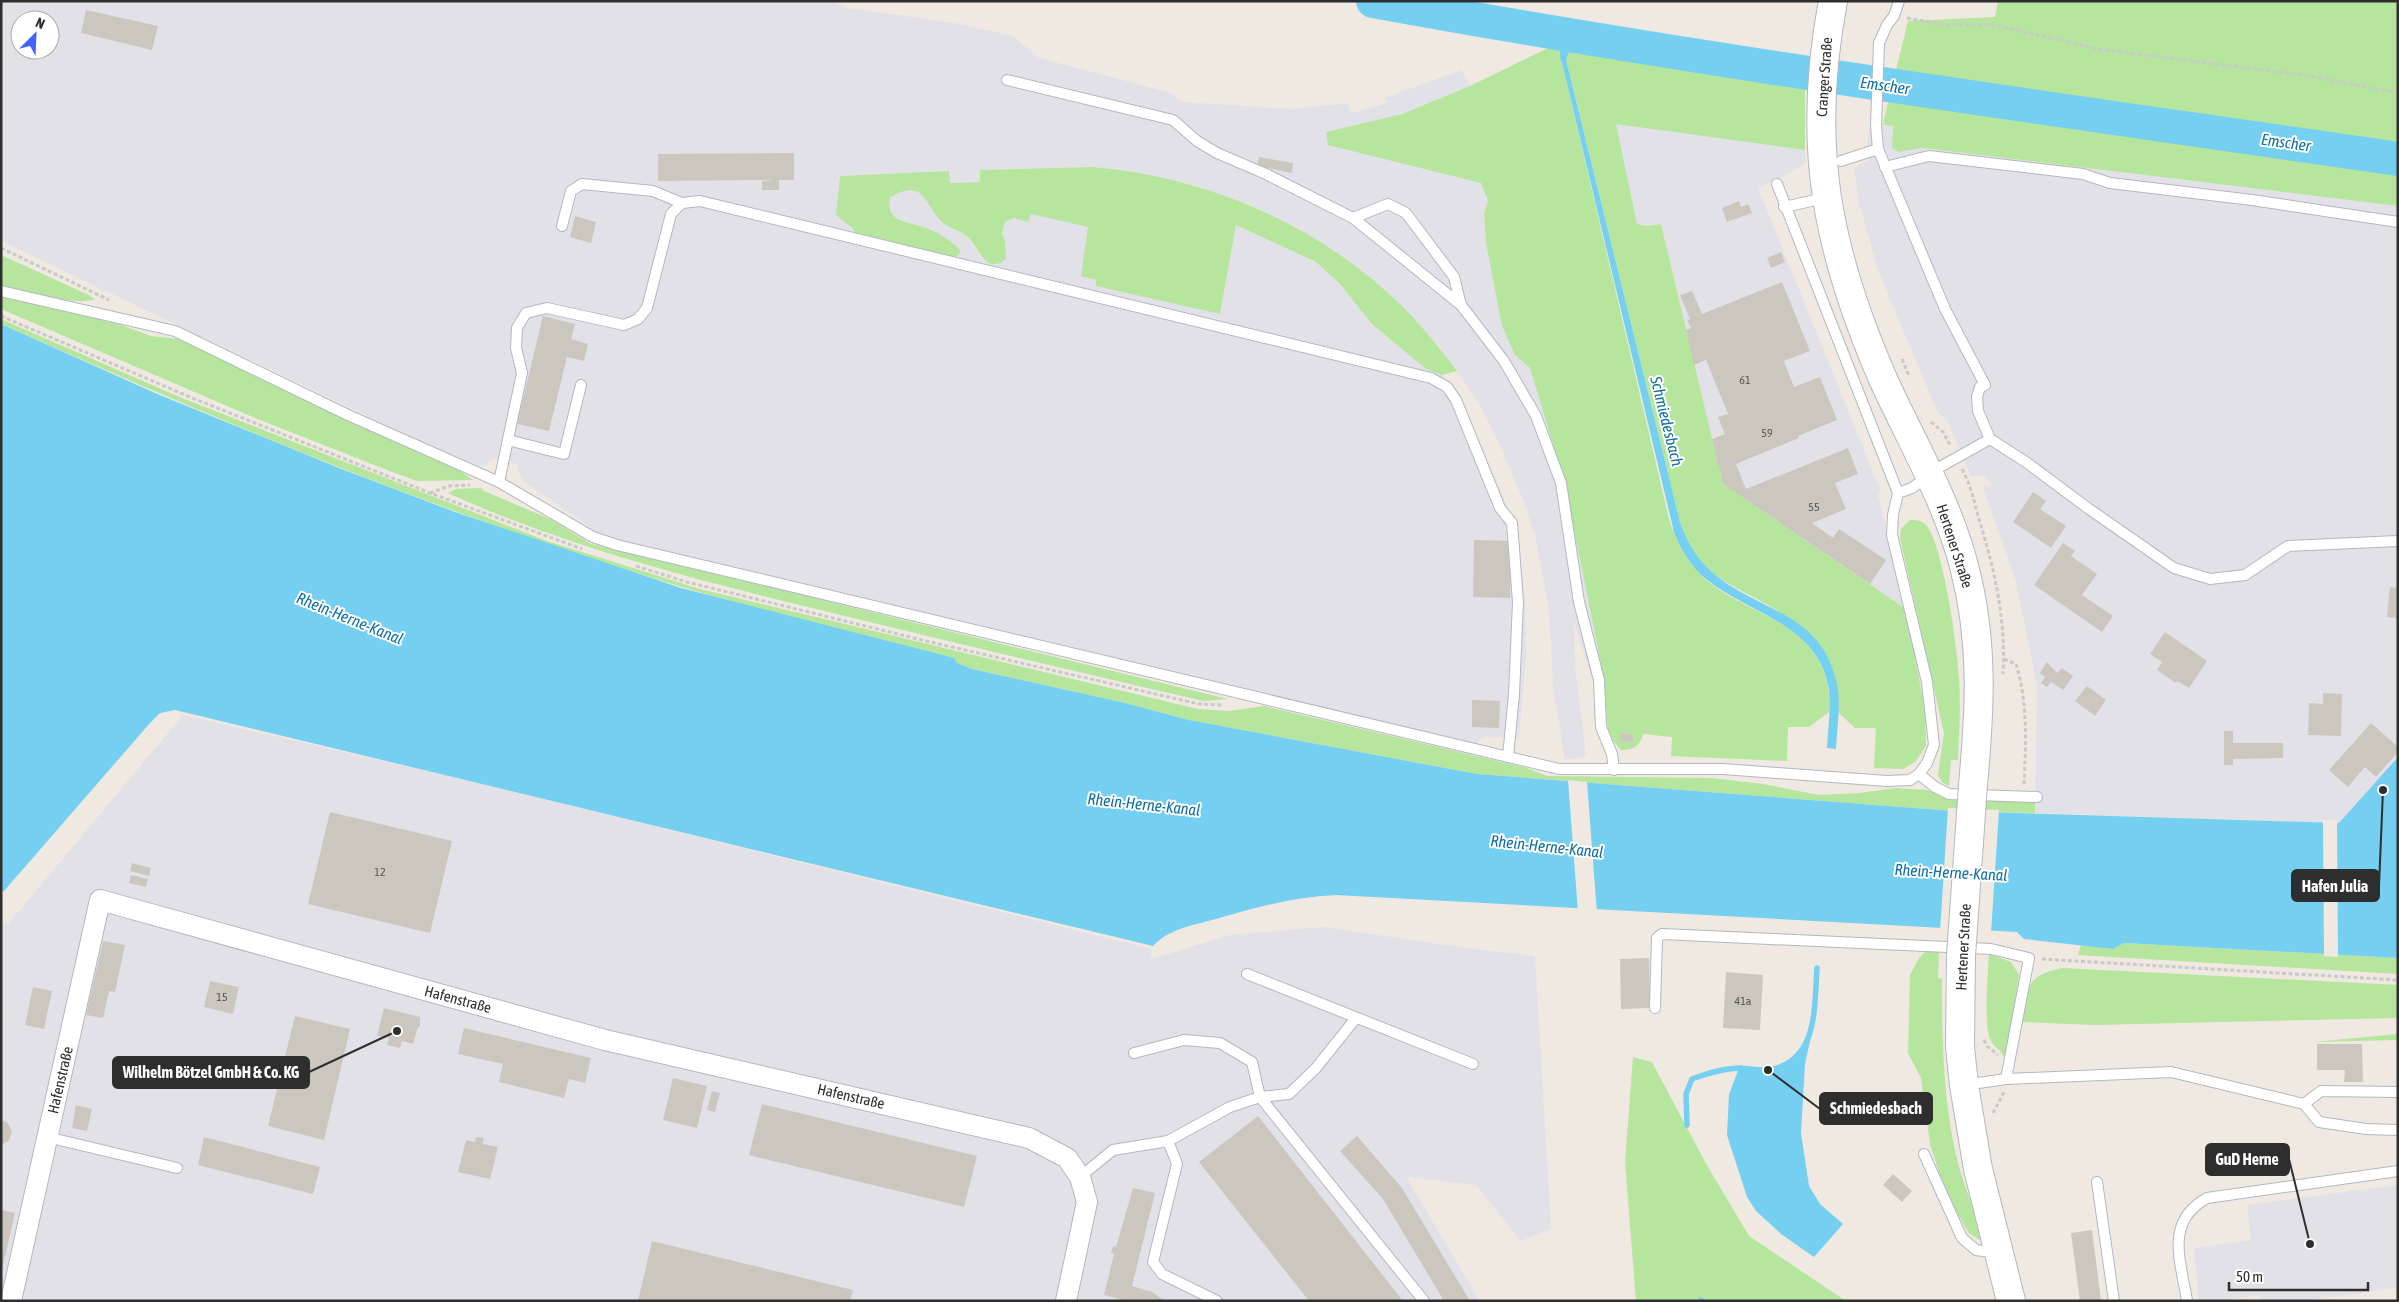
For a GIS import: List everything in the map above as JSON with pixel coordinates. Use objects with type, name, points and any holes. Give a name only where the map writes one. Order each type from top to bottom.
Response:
[{"type":"main road","name":"Cranger Straße","points":[[1831,157],[1821,121],[1826,36],[1833,1]]},
{"type":"main road","name":"Hertener Straße","points":[[1831,157],[1826,198],[1844,278],[1883,378],[1930,477],[1950,525],[1964,565],[1971,599],[1980,692],[1961,956],[1960,1047],[1964,1085],[1978,1169],[2001,1253],[2011,1301]]},
{"type":"street","name":"Hafenstraße","points":[[11,1301],[100,900],[605,1040],[1029,1138],[1067,1158],[1080,1177],[1087,1202],[1066,1301]]},
{"type":"lane","points":[[1899,1],[1894,16],[1879,43],[1876,125],[1878,148],[1945,309],[1985,385],[1980,387],[1977,397],[1978,411],[1990,439],[2026,462],[2089,509],[2174,568],[2210,579],[2245,574],[2288,546],[2398,540]]},
{"type":"lane","points":[[1007,80],[1173,120],[1197,141],[1217,153],[1266,174],[1353,218],[1461,305],[1504,361],[1536,416],[1561,483],[1579,602],[1599,680],[1601,727],[1612,754],[1614,770]]},
{"type":"lane","points":[[1831,157],[1878,148]]},
{"type":"lane","points":[[1885,166],[1929,156],[2083,174],[2110,183],[2252,200],[2398,222]]},
{"type":"lane","points":[[562,226],[572,191],[582,184],[654,191],[682,203],[700,201],[710,203],[1431,378],[1447,387],[1456,400],[1500,508],[1512,523],[1518,602],[1514,694],[1508,758]]},
{"type":"lane","points":[[1,291],[174,331],[348,416],[499,482],[593,537],[617,545],[1508,758],[1559,768],[1614,770],[1723,769],[1887,781],[1910,780],[1919,774],[1927,763],[1934,745],[1927,682],[1892,535],[1893,515],[1898,493],[1784,207],[1777,184]]},
{"type":"lane","points":[[1784,207],[1826,198]]},
{"type":"lane","points":[[499,482],[522,372],[516,348],[517,328],[526,313],[546,308],[624,325],[638,319],[647,308],[671,214],[682,203]]},
{"type":"lane","points":[[1353,218],[1388,204],[1406,212],[1454,277],[1461,305]]},
{"type":"lane","points":[[508,440],[564,454],[582,385]]},
{"type":"lane","points":[[1898,493],[1930,477],[1957,458],[1990,439]]},
{"type":"lane","points":[[1919,774],[1935,788],[1949,794],[2037,797]]},
{"type":"lane","points":[[1655,1008],[1657,938],[1662,934],[1991,949],[2029,958],[2006,1079]]},
{"type":"lane","points":[[1247,974],[1473,1064]]},
{"type":"lane","points":[[1080,1177],[1113,1150],[1168,1142],[1230,1107],[1260,1097],[1289,1094],[1316,1068],[1356,1018]]},
{"type":"lane","points":[[1134,1053],[1184,1040],[1220,1043],[1252,1062],[1260,1097],[1424,1301]]},
{"type":"lane","points":[[1964,1085],[2006,1079],[2171,1072],[2304,1104],[2320,1122],[2366,1129],[2398,1130]]},
{"type":"lane","points":[[2304,1104],[2321,1091],[2398,1092]]},
{"type":"lane","points":[[47,1137],[177,1168]]},
{"type":"lane","points":[[1168,1142],[1177,1164],[1153,1262],[1162,1274],[1217,1301]]},
{"type":"lane","points":[[1924,1154],[1962,1238],[1976,1250],[2001,1253]]},
{"type":"lane","points":[[2187,1301],[2178,1237],[2182,1221],[2193,1206],[2206,1198],[2398,1171]]},
{"type":"lane","points":[[2097,1182],[2114,1301]]},
{"type":"path","points":[[1894,16],[1945,25],[1994,25],[2098,49],[2310,76],[2398,93]]},
{"type":"path","points":[[1,248],[116,303]]},
{"type":"path","points":[[1900,356],[1912,382]]},
{"type":"path","points":[[1927,416],[1932,425],[1943,432],[1971,486],[1997,583],[2004,630],[2004,659],[2016,664],[2021,682],[2026,740],[2023,797]]},
{"type":"path","points":[[430,493],[449,486],[477,485],[486,476]]},
{"type":"path","points":[[2029,958],[2398,980]]},
{"type":"path","points":[[1984,1039],[1987,1046],[1998,1056],[2006,1079],[2004,1094],[1993,1110],[1993,1120]]},
{"type":"shaded area","points":[[1,1],[829,1],[847,8],[955,23],[1013,36],[1039,58],[1171,93],[1182,102],[1291,109],[1348,103],[1351,113],[1389,103],[1384,98],[1462,70],[1470,86],[1401,114],[1326,132],[1328,144],[1481,183],[1488,201],[1484,213],[1486,243],[1502,326],[1515,355],[1530,367],[1564,481],[1604,678],[1608,731],[1599,736],[1595,723],[1594,686],[1574,621],[1575,665],[1586,757],[1565,759],[1553,685],[1549,610],[1536,539],[1524,502],[1503,452],[1478,402],[1457,371],[1402,306],[1349,262],[1297,228],[1251,205],[1187,183],[1121,170],[1093,167],[980,170],[980,182],[950,183],[949,171],[840,176],[843,219],[856,234],[955,257],[960,255],[955,244],[936,233],[894,217],[888,207],[890,197],[901,191],[914,190],[926,197],[941,222],[965,234],[984,261],[1005,240],[1002,233],[1005,222],[1014,218],[1028,222],[1030,214],[1089,227],[1081,276],[1096,280],[1096,285],[1220,314],[1236,225],[1316,262],[1326,270],[1372,324],[1426,369],[1442,375],[1454,386],[1460,395],[1507,506],[1517,522],[1525,603],[1526,657],[1519,738],[1484,737],[1474,745],[618,540],[597,532],[523,481],[517,464],[495,458],[485,465],[479,466],[437,449],[1,241]]},
{"type":"shaded area","points":[[1615,123],[1805,150],[1806,163],[1758,188],[1881,492],[1878,494],[1906,609],[1723,484],[1661,224],[1647,226],[1637,224]]},
{"type":"shaded area","points":[[1870,125],[1893,126],[1892,148],[1898,152],[1923,148],[2398,206],[2398,757],[2340,823],[2035,813],[2037,685],[2016,582],[1983,487],[1993,485],[1984,476],[1971,476],[1948,422],[1937,411],[1878,270],[1859,202],[1854,168],[1868,161],[1864,147],[1867,146]]},
{"type":"shaded area","points":[[183,715],[483,784],[1152,949],[1151,959],[1230,935],[1323,927],[1535,956],[1551,1229],[1521,1241],[1476,1185],[1406,1177],[1480,1301],[1,1301],[1,923],[8,924]]},
{"type":"shaded area","points":[[2398,1185],[2398,1298],[2396,1288],[2301,1301],[2260,1301],[2259,1295],[2220,1301],[2199,1301],[2194,1248],[2251,1240],[2247,1205]]},
{"type":"green space","points":[[1998,1],[2398,1],[2398,206],[1923,148],[1898,152],[1892,148],[1893,126],[1883,125],[1908,21],[1995,17]]},
{"type":"green space","points":[[1548,48],[1559,50],[1669,519],[1675,535],[1687,558],[1704,578],[1738,601],[1774,619],[1790,630],[1818,658],[1826,678],[1829,712],[1809,727],[1788,727],[1787,761],[1671,756],[1672,737],[1643,734],[1636,746],[1625,750],[1621,750],[1612,740],[1608,731],[1604,678],[1564,481],[1530,368],[1515,355],[1502,326],[1486,243],[1484,213],[1488,201],[1481,183],[1328,145],[1326,132],[1402,114],[1470,86]]},
{"type":"green space","points":[[1569,52],[1805,89],[1805,150],[1616,124],[1637,224],[1647,226],[1661,224],[1723,484],[1906,609],[1925,710],[1926,746],[1916,761],[1903,769],[1874,768],[1876,728],[1855,728],[1838,712],[1837,690],[1833,671],[1817,641],[1774,608],[1713,573],[1697,556],[1686,536],[1680,522],[1566,60]]},
{"type":"green space","points":[[1093,167],[1136,173],[1220,194],[1260,210],[1299,229],[1336,252],[1371,278],[1403,307],[1457,371],[1442,375],[1426,369],[1372,324],[1339,283],[1316,262],[1236,225],[1220,314],[1096,286],[1096,280],[1081,276],[1088,227],[1031,214],[1028,222],[1014,218],[1005,222],[1002,233],[1005,240],[1006,259],[992,264],[982,257],[969,238],[942,222],[921,194],[916,191],[909,190],[890,197],[891,212],[898,219],[938,233],[948,239],[960,250],[960,254],[955,257],[856,234],[852,228],[836,215],[840,176],[949,171],[950,183],[980,182],[980,170]]},
{"type":"green space","points":[[1,255],[95,299],[76,301],[1,286]]},
{"type":"green space","points":[[1,296],[118,324],[151,336],[179,339],[347,420],[462,472],[473,480],[417,481],[387,470],[255,418],[1,309]]},
{"type":"green space","points":[[1,319],[182,398],[547,541],[700,589],[1198,709],[1229,711],[1264,706],[1527,768],[1547,776],[1711,778],[1763,784],[1819,795],[1860,793],[1895,788],[1927,790],[1948,798],[2035,801],[2035,813],[1953,811],[1477,774],[1189,720],[1125,703],[972,669],[956,663],[954,658],[877,640],[698,592],[495,526],[395,489],[197,409],[1,324]]},
{"type":"green space","points":[[481,488],[484,491],[550,519],[591,544],[1228,699],[1203,701],[959,644],[720,585],[582,545],[492,512],[448,493],[456,489]]},
{"type":"green space","points":[[1910,520],[1918,520],[1925,524],[1932,534],[1943,573],[1953,623],[1959,679],[1960,719],[1958,760],[1951,760],[1949,786],[1943,783],[1938,775],[1944,733],[1900,538],[1901,529]]},
{"type":"green space","points":[[2124,943],[2398,958],[2398,974],[2078,955],[2081,945],[2113,949]]},
{"type":"green space","points":[[1926,951],[1939,951],[1938,978],[1942,979],[1943,1050],[1950,1121],[1959,1167],[1982,1236],[1980,1240],[1969,1233],[1953,1206],[1939,1172],[1930,1144],[1921,1078],[1908,1053],[1910,975],[1919,958]]},
{"type":"green space","points":[[1989,954],[2011,962],[2019,975],[2007,1054],[2004,1057],[1991,1042],[1988,1032]]},
{"type":"green space","points":[[2063,968],[2398,985],[2398,1018],[2095,1025],[2022,1022],[2030,985],[2041,975]]},
{"type":"green space","points":[[2398,1034],[2398,1040],[2313,1042]]},
{"type":"green space","points":[[1633,1057],[1652,1062],[1705,1162],[1749,1236],[1846,1301],[1636,1301],[1625,1162]]},
{"type":"water","points":[[1559,50],[1569,52],[1566,60],[1680,522],[1689,543],[1707,568],[1731,586],[1787,616],[1803,627],[1817,641],[1829,660],[1837,684],[1839,708],[1836,749],[1827,748],[1830,712],[1829,691],[1823,668],[1812,650],[1781,623],[1706,579],[1687,558],[1674,532]]},
{"type":"water","name":"Rhein-Herne-Kanal","points":[[1,324],[155,393],[339,468],[455,512],[681,588],[954,658],[957,663],[972,669],[1125,703],[1189,720],[1477,774],[1953,811],[2339,823],[2398,757],[2398,958],[2124,943],[2113,949],[2024,939],[2017,932],[1336,895],[1304,898],[1273,904],[1188,926],[1159,940],[1153,946],[175,710],[160,713],[150,723],[4,891],[1,891]]},
{"type":"water","points":[[1813,1027],[1805,1064],[1801,1133],[1809,1186],[1820,1204],[1843,1224],[1814,1257],[1781,1234],[1756,1211],[1747,1197],[1727,1135],[1729,1094],[1739,1068],[1765,1069],[1785,1064],[1800,1051]]},
{"type":"pier","points":[[1568,780],[1587,782],[1597,913],[1578,912]]},
{"type":"pier","points":[[1948,808],[1999,810],[1991,933],[1940,931]]},
{"type":"pier","points":[[2323,820],[2337,820],[2338,957],[2324,956]]},
{"type":"building","points":[[86,10],[158,26],[152,50],[81,33]]},
{"type":"building","points":[[794,153],[794,180],[779,180],[779,190],[762,190],[762,181],[775,180],[658,181],[658,154]]},
{"type":"building","points":[[1259,157],[1293,163],[1292,173],[1257,166]]},
{"type":"building","points":[[1739,201],[1741,207],[1748,204],[1752,213],[1727,222],[1722,208]]},
{"type":"building","points":[[575,216],[596,222],[591,243],[570,237]]},
{"type":"building","points":[[1781,252],[1785,262],[1771,268],[1767,258]]},
{"type":"building","points":[[1782,282],[1810,351],[1784,361],[1794,387],[1820,377],[1837,420],[1736,464],[1746,489],[1848,448],[1858,474],[1835,483],[1846,509],[1812,523],[1833,538],[1839,529],[1886,560],[1870,584],[1723,484],[1712,439],[1725,434],[1718,417],[1728,414],[1706,360],[1694,365],[1686,330],[1691,328],[1687,320],[1690,319],[1680,295],[1692,291],[1702,314]]},
{"type":"building","points":[[543,316],[575,324],[571,339],[588,344],[584,361],[567,357],[549,431],[517,424]]},
{"type":"building","points":[[2033,492],[2046,501],[2040,509],[2066,526],[2051,548],[2013,522]]},
{"type":"building","points":[[1474,540],[1511,541],[1510,598],[1473,597]]},
{"type":"building","points":[[2063,543],[2075,551],[2071,556],[2097,574],[2082,595],[2113,616],[2102,632],[2034,585]]},
{"type":"building","points":[[2390,587],[2398,588],[2398,618],[2387,617]]},
{"type":"building","points":[[2165,632],[2207,661],[2189,688],[2177,681],[2176,683],[2157,670],[2162,662],[2150,654]]},
{"type":"building","points":[[2047,662],[2057,673],[2062,668],[2073,676],[2063,690],[2051,682],[2047,687],[2041,683],[2045,677],[2040,673]]},
{"type":"building","points":[[2087,686],[2106,700],[2095,716],[2075,701]]},
{"type":"building","points":[[2323,693],[2342,694],[2341,736],[2308,735],[2309,703],[2323,704]]},
{"type":"building","points":[[1472,700],[1500,701],[1499,728],[1472,727]]},
{"type":"building","points":[[2371,723],[2398,747],[2398,752],[2376,777],[2365,767],[2348,787],[2329,770]]},
{"type":"building","points":[[2224,731],[2233,731],[2233,743],[2283,743],[2283,758],[2233,759],[2233,765],[2224,765]]},
{"type":"building","points":[[1620,733],[1633,735],[1633,742],[1620,741]]},
{"type":"building","points":[[330,812],[452,841],[430,933],[308,904]]},
{"type":"building","points":[[132,863],[151,868],[149,876],[130,871]]},
{"type":"building","points":[[131,875],[148,879],[146,887],[129,883]]},
{"type":"building","points":[[103,941],[125,945],[115,992],[109,991],[103,1018],[86,1015]]},
{"type":"building","points":[[1649,958],[1650,1008],[1621,1009],[1620,959]]},
{"type":"building","points":[[1726,972],[1763,975],[1760,1030],[1723,1028]]},
{"type":"building","points":[[210,981],[239,987],[233,1014],[204,1007]]},
{"type":"building","points":[[33,987],[52,991],[44,1029],[25,1025]]},
{"type":"building","points":[[384,1008],[420,1017],[420,1027],[418,1027],[413,1044],[402,1041],[400,1048],[387,1045],[389,1038],[377,1036]]},
{"type":"building","points":[[295,1016],[350,1029],[324,1140],[268,1126]]},
{"type":"building","points":[[464,1028],[591,1058],[585,1083],[569,1079],[564,1098],[499,1082],[503,1064],[458,1054]]},
{"type":"building","points":[[2317,1044],[2362,1044],[2363,1082],[2344,1082],[2345,1070],[2317,1070]]},
{"type":"building","points":[[673,1078],[707,1086],[697,1128],[663,1120]]},
{"type":"building","points":[[712,1091],[720,1093],[715,1112],[707,1110]]},
{"type":"building","points":[[762,1104],[977,1156],[964,1207],[749,1155]]},
{"type":"building","points":[[76,1105],[92,1109],[87,1131],[72,1128]]},
{"type":"building","points":[[1258,1116],[1403,1301],[1309,1301],[1199,1162]]},
{"type":"building","points":[[1,1120],[7,1122],[12,1131],[9,1141],[1,1145]]},
{"type":"building","points":[[1357,1136],[1402,1188],[1470,1301],[1444,1301],[1383,1199],[1340,1151]]},
{"type":"building","points":[[204,1137],[320,1167],[313,1194],[198,1165]]},
{"type":"building","points":[[476,1137],[484,1138],[483,1144],[498,1147],[490,1179],[458,1172],[466,1140],[475,1142]]},
{"type":"building","points":[[1893,1174],[1912,1191],[1902,1202],[1883,1185]]},
{"type":"building","points":[[1133,1188],[1155,1193],[1132,1286],[1152,1292],[1165,1301],[1128,1301],[1104,1295],[1114,1254],[1111,1253],[1113,1246],[1116,1247]]},
{"type":"building","points":[[1,1210],[15,1213],[2,1270],[1,1270]]},
{"type":"building","points":[[2092,1230],[2101,1301],[2080,1301],[2071,1233]]},
{"type":"building","points":[[652,1241],[853,1290],[850,1301],[638,1301]]},
{"type":"waterway","name":"Emscher","points":[[1373,1],[1501,24],[1757,65],[2398,159]]},
{"type":"waterway","name":"Schmiedesbach","points":[[1563,58],[1566,36]]},
{"type":"waterway","name":"Schmiedesbach","points":[[1687,1125],[1686,1094],[1692,1079],[1729,1069],[1769,1070],[1785,1065],[1797,1056],[1811,1030],[1814,1015],[1817,968]]},
{"type":"place","name":"Hafen Julia","points":[[2383,790]]},
{"type":"place","name":"Wilhelm Bötzel GmbH & Co. KG","points":[[397,1031]]},
{"type":"place","name":"Schmiedesbach","points":[[1768,1070]]},
{"type":"place","name":"GuD Herne","points":[[2310,1244]]}]
